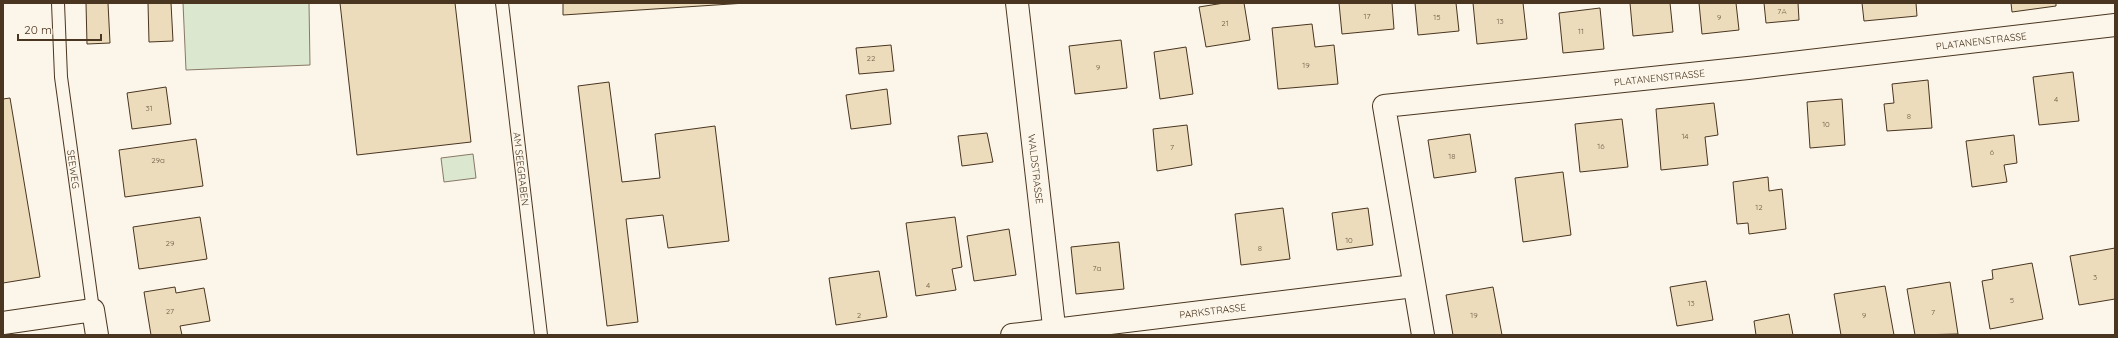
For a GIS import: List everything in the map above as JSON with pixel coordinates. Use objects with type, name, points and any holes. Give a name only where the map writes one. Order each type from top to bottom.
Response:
[{"type":"street","name":"WALDSTRASSE","points":[[1017,3],[1055,332]]},
{"type":"street","name":"PLATANENSTRASSE","points":[[1414,286],[1384,106],[1748,68],[2115,25]]},
{"type":"street","points":[[1414,286],[1423,335]]},
{"type":"street","name":"PARKSTRASSE","points":[[1012,335],[1055,332],[1414,286]]},
{"type":"street","points":[[3,323],[93,310]]},
{"type":"street","name":"SEEWEG","points":[[93,310],[97,335]]},
{"type":"lane","name":"SEEWEG","points":[[58,3],[61,77],[93,310]]},
{"type":"lane","name":"AM SEEGRABEN","points":[[502,3],[541,335]]},
{"type":"green space","points":[[183,3],[309,3],[310,65],[186,70]]},
{"type":"green space","points":[[473,154],[476,178],[444,182],[441,158]]},
{"type":"building","points":[[86,3],[108,3],[110,43],[87,44]]},
{"type":"building","points":[[148,3],[171,3],[173,41],[149,42]]},
{"type":"building","points":[[340,3],[455,3],[471,142],[357,155]]},
{"type":"building","points":[[563,3],[746,3],[563,15]]},
{"type":"building","points":[[1224,3],[1244,3],[1250,40],[1206,47],[1199,7]]},
{"type":"building","points":[[1339,3],[1392,3],[1394,29],[1342,34]]},
{"type":"building","points":[[1415,3],[1456,3],[1459,31],[1418,35]]},
{"type":"building","points":[[1473,3],[1523,3],[1527,39],[1477,44]]},
{"type":"building","points":[[1630,3],[1670,3],[1673,32],[1633,36]]},
{"type":"building","points":[[1699,3],[1736,3],[1739,30],[1702,34]]},
{"type":"building","points":[[1764,3],[1798,3],[1799,20],[1766,23]]},
{"type":"building","points":[[1862,3],[1916,3],[1917,16],[1864,21]]},
{"type":"building","points":[[2011,3],[2056,3],[2056,6],[2012,12]]},
{"type":"building","points":[[1600,8],[1604,49],[1563,53],[1559,13]]},
{"type":"building","points":[[1312,24],[1315,47],[1334,45],[1338,84],[1278,89],[1272,28]]},
{"type":"building","points":[[1121,40],[1127,88],[1075,94],[1069,46]]},
{"type":"building","points":[[891,45],[894,71],[859,74],[856,48]]},
{"type":"building","points":[[1186,47],[1193,94],[1160,99],[1154,52]]},
{"type":"building","points":[[2073,72],[2079,121],[2039,125],[2033,77]]},
{"type":"building","points":[[1928,80],[1932,128],[1887,131],[1884,104],[1894,103],[1892,84]]},
{"type":"building","points":[[609,82],[622,182],[660,178],[655,134],[715,126],[729,241],[668,248],[663,215],[626,219],[638,322],[607,326],[578,86]]},
{"type":"building","points":[[166,87],[171,124],[132,129],[127,93]]},
{"type":"building","points":[[887,89],[891,124],[851,129],[846,95]]},
{"type":"building","points":[[10,98],[40,277],[3,283],[3,99]]},
{"type":"building","points":[[1842,99],[1845,145],[1810,148],[1807,102]]},
{"type":"building","points":[[1714,103],[1718,135],[1705,137],[1708,165],[1661,170],[1656,109]]},
{"type":"building","points":[[1622,119],[1628,167],[1580,172],[1575,124]]},
{"type":"building","points":[[1187,125],[1192,165],[1157,171],[1153,129]]},
{"type":"building","points":[[987,133],[993,162],[962,166],[958,136]]},
{"type":"building","points":[[1470,134],[1476,172],[1434,178],[1428,140]]},
{"type":"building","points":[[2014,135],[2017,163],[2004,165],[2007,182],[1972,187],[1966,141]]},
{"type":"building","points":[[196,139],[203,186],[125,197],[119,150]]},
{"type":"building","points":[[1563,172],[1571,235],[1523,242],[1515,178]]},
{"type":"building","points":[[1768,177],[1769,191],[1782,189],[1786,229],[1749,234],[1748,223],[1737,224],[1733,182]]},
{"type":"building","points":[[1283,208],[1290,259],[1241,265],[1235,214]]},
{"type":"building","points":[[1368,208],[1373,245],[1337,250],[1332,213]]},
{"type":"building","points":[[200,217],[207,259],[139,269],[133,227]]},
{"type":"building","points":[[955,217],[962,267],[952,269],[956,290],[916,296],[906,223]]},
{"type":"building","points":[[1009,229],[1016,275],[974,281],[967,236]]},
{"type":"building","points":[[1119,242],[1124,289],[1076,294],[1071,247]]},
{"type":"building","points":[[2115,248],[2115,299],[2079,305],[2070,256]]},
{"type":"building","points":[[2032,263],[2043,319],[1990,329],[1982,281],[1993,279],[1992,270]]},
{"type":"building","points":[[879,271],[887,317],[836,325],[829,278]]},
{"type":"building","points":[[1706,281],[1713,320],[1677,326],[1670,287]]},
{"type":"building","points":[[1950,282],[1958,334],[1915,335],[1907,289]]},
{"type":"building","points":[[1885,286],[1894,335],[1841,335],[1834,294]]},
{"type":"building","points":[[175,287],[176,293],[204,288],[210,321],[180,326],[182,335],[151,335],[144,292]]},
{"type":"building","points":[[1493,287],[1502,335],[1453,335],[1446,295]]},
{"type":"building","points":[[1789,314],[1793,335],[1756,335],[1754,321]]}]
